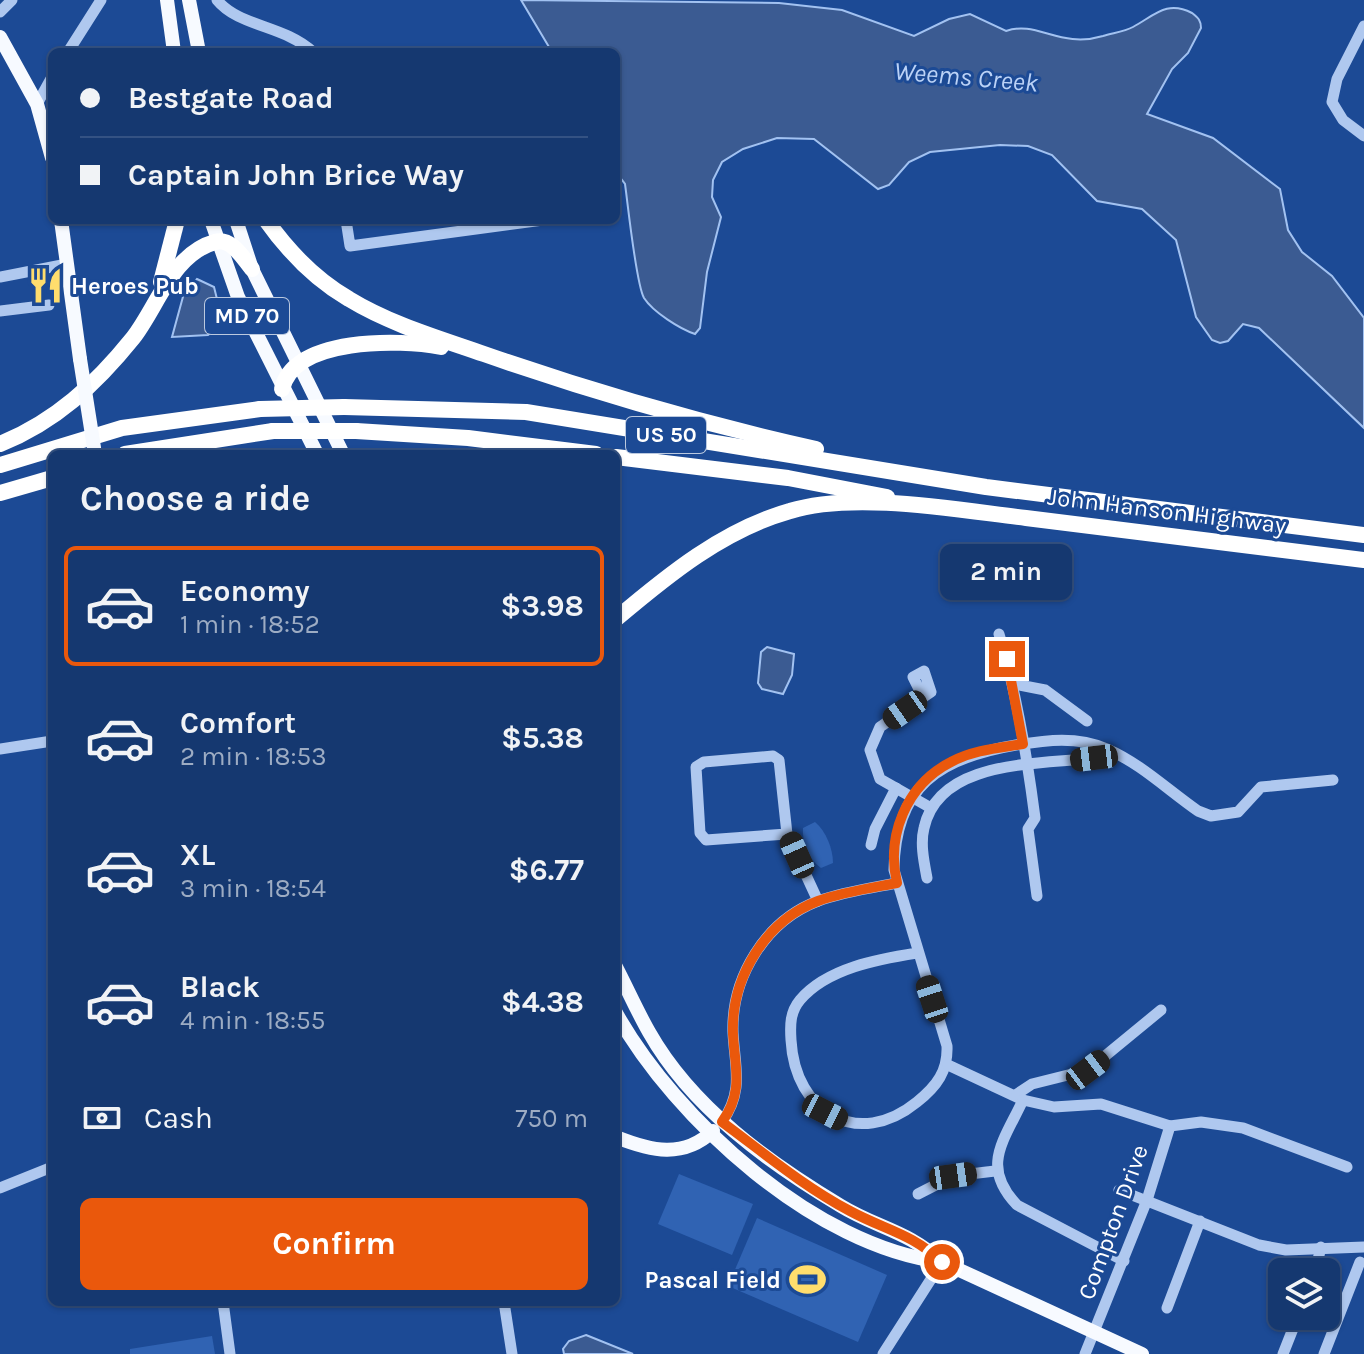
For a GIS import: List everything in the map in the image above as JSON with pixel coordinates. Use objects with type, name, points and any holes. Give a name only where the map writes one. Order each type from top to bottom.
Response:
[{"type":"highway","points":[[153,310],[176,224]]},
{"type":"highway","points":[[269,224],[302,263],[347,298],[401,324],[528,369],[715,426],[986,487]]},
{"type":"highway","points":[[0,444],[19,437],[83,393],[153,310],[176,270],[192,253],[217,241],[238,251],[252,269]]},
{"type":"highway","points":[[282,389],[284,380],[297,365],[351,346],[400,342],[423,344],[528,369]]},
{"type":"highway","name":"US 50","points":[[49,450],[122,428],[260,409],[344,407],[526,412],[986,487]]},
{"type":"highway","name":"US 50","points":[[151,450],[273,431],[356,431],[468,438],[564,450]]},
{"type":"highway","points":[[468,438],[499,450]]},
{"type":"highway","name":"US 50","points":[[0,465],[48,450]]},
{"type":"highway","name":"US 50","points":[[620,457],[788,478],[963,511]]},
{"type":"highway","points":[[0,484],[48,471]]},
{"type":"highway","points":[[0,493],[48,479]]},
{"type":"highway","name":"John Hanson Highway","points":[[986,487],[1364,535]]},
{"type":"highway","points":[[620,616],[714,544],[752,524],[793,509],[839,502],[963,511]]},
{"type":"highway","name":"John Hanson Highway","points":[[963,511],[1364,560]]},
{"type":"main road","points":[[167,0],[173,48]]},
{"type":"main road","points":[[189,0],[198,48]]},
{"type":"main road","points":[[0,37],[37,104],[48,144]]},
{"type":"main road","points":[[62,224],[94,450]]},
{"type":"main road","name":"MD 70","points":[[212,224],[238,297],[315,450]]},
{"type":"main road","name":"MD 70","points":[[237,224],[252,269],[341,450]]},
{"type":"main road","points":[[620,975],[650,1034],[686,1084],[722,1122],[795,1178],[852,1213],[920,1242],[942,1262],[1142,1354]]},
{"type":"main road","points":[[620,1019],[667,1091],[709,1135],[771,1185],[829,1220],[906,1258],[942,1262]]},
{"type":"main road","points":[[620,1138],[665,1151],[688,1148],[709,1135],[722,1122]]},
{"type":"street","points":[[0,12],[12,0]]},
{"type":"street","points":[[71,48],[101,0]]},
{"type":"street","points":[[217,0],[239,16],[293,36],[308,48]]},
{"type":"street","points":[[1364,26],[1337,79],[1332,102],[1343,120],[1364,136]]},
{"type":"street","points":[[37,104],[48,84]]},
{"type":"street","points":[[347,224],[350,246],[513,224]]},
{"type":"street","points":[[0,277],[67,264]]},
{"type":"street","points":[[0,311],[49,305]]},
{"type":"street","points":[[999,634],[1014,684],[1028,766],[1035,818],[1028,829],[1037,896]]},
{"type":"street","points":[[1014,684],[1045,690],[1087,721]]},
{"type":"street","points":[[923,697],[880,727],[872,741],[873,767],[880,779],[931,808]]},
{"type":"street","points":[[917,953],[871,961],[850,969],[799,1002],[790,1022],[797,1076],[825,1112],[843,1121],[869,1126],[901,1115],[925,1096],[948,1065],[947,1046],[897,883],[894,839],[912,797],[936,771],[952,761],[1023,744],[1069,740],[1107,749],[1198,811],[1211,816],[1238,812],[1261,787],[1333,780]]},
{"type":"street","points":[[0,749],[48,742]]},
{"type":"street","points":[[787,834],[706,840],[700,833],[696,767],[704,762],[773,756],[782,771],[787,834],[818,901]]},
{"type":"street","points":[[927,878],[922,845],[931,808],[943,792],[960,780],[1028,766],[1094,758]]},
{"type":"street","points":[[871,845],[875,829],[896,788]]},
{"type":"street","points":[[722,1122],[734,1104],[739,1084],[733,1031],[737,997],[755,952],[775,929],[801,908],[818,901],[897,883]]},
{"type":"street","points":[[1124,1261],[1017,1205],[1003,1190],[995,1171],[998,1154],[1020,1097],[1032,1084],[1088,1070],[1161,1010]]},
{"type":"street","points":[[948,1065],[1020,1097],[1054,1107],[1101,1104],[1170,1126],[1201,1122],[1243,1128],[1347,1167]]},
{"type":"street","name":"Compton Drive","points":[[1085,1354],[1147,1200],[1170,1126]]},
{"type":"street","points":[[0,1188],[48,1169]]},
{"type":"street","points":[[918,1194],[953,1176],[995,1171]]},
{"type":"street","points":[[1119,1190],[1259,1245],[1286,1250],[1364,1247]]},
{"type":"street","points":[[1167,1308],[1200,1221]]},
{"type":"street","points":[[1318,1258],[1321,1247]]},
{"type":"street","points":[[883,1354],[942,1262]]},
{"type":"street","points":[[1324,1354],[1360,1262]]},
{"type":"street","points":[[224,1306],[230,1354]]},
{"type":"street","points":[[505,1306],[512,1354]]},
{"type":"street","points":[[1283,1354],[1292,1330]]},
{"type":"shaded area","points":[[815,822],[826,835],[833,858],[833,863],[821,868],[807,851],[804,839],[803,828]]},
{"type":"shaded area","points":[[679,1174],[753,1204],[732,1255],[658,1224]]},
{"type":"shaded area","name":"Pascal Field","points":[[757,1218],[887,1275],[858,1342],[728,1286]]},
{"type":"shaded area","points":[[212,1336],[215,1354],[130,1354],[130,1349]]},
{"type":"water","name":"Weems Creek","points":[[521,0],[779,3],[842,10],[914,36],[949,19],[970,14],[1006,31],[1028,29],[1088,39],[1126,30],[1168,9],[1183,9],[1192,13],[1199,19],[1201,28],[1188,53],[1172,69],[1147,114],[1213,138],[1280,189],[1288,230],[1302,252],[1332,276],[1364,318],[1364,428],[1259,328],[1243,324],[1228,341],[1220,343],[1212,340],[1196,317],[1176,240],[1142,209],[1097,201],[1052,155],[1028,146],[1000,145],[930,152],[909,162],[889,185],[878,189],[814,139],[777,138],[743,149],[722,162],[713,180],[712,197],[721,217],[707,272],[700,328],[695,334],[682,328],[654,309],[641,290],[625,184],[620,177],[620,48],[550,48]]},
{"type":"water","points":[[197,279],[214,287],[223,323],[208,335],[172,337],[184,293]]},
{"type":"water","points":[[767,647],[794,654],[792,675],[783,694],[762,689],[758,683],[761,652]]},
{"type":"water","points":[[586,1335],[633,1354],[564,1354],[563,1349],[569,1341]]},
{"type":"place","name":"Heroes Pub","points":[[45,286]]},
{"type":"place","name":"Pascal Field","points":[[807,1280]]},
{"type":"route","points":[[942,1262],[920,1242],[852,1213],[795,1178],[722,1122],[734,1104],[739,1084],[733,1031],[735,1007],[739,988],[755,952],[775,929],[801,908],[839,895],[897,883],[894,839],[907,803],[923,783],[952,761],[1023,744],[1007,659]]}]
